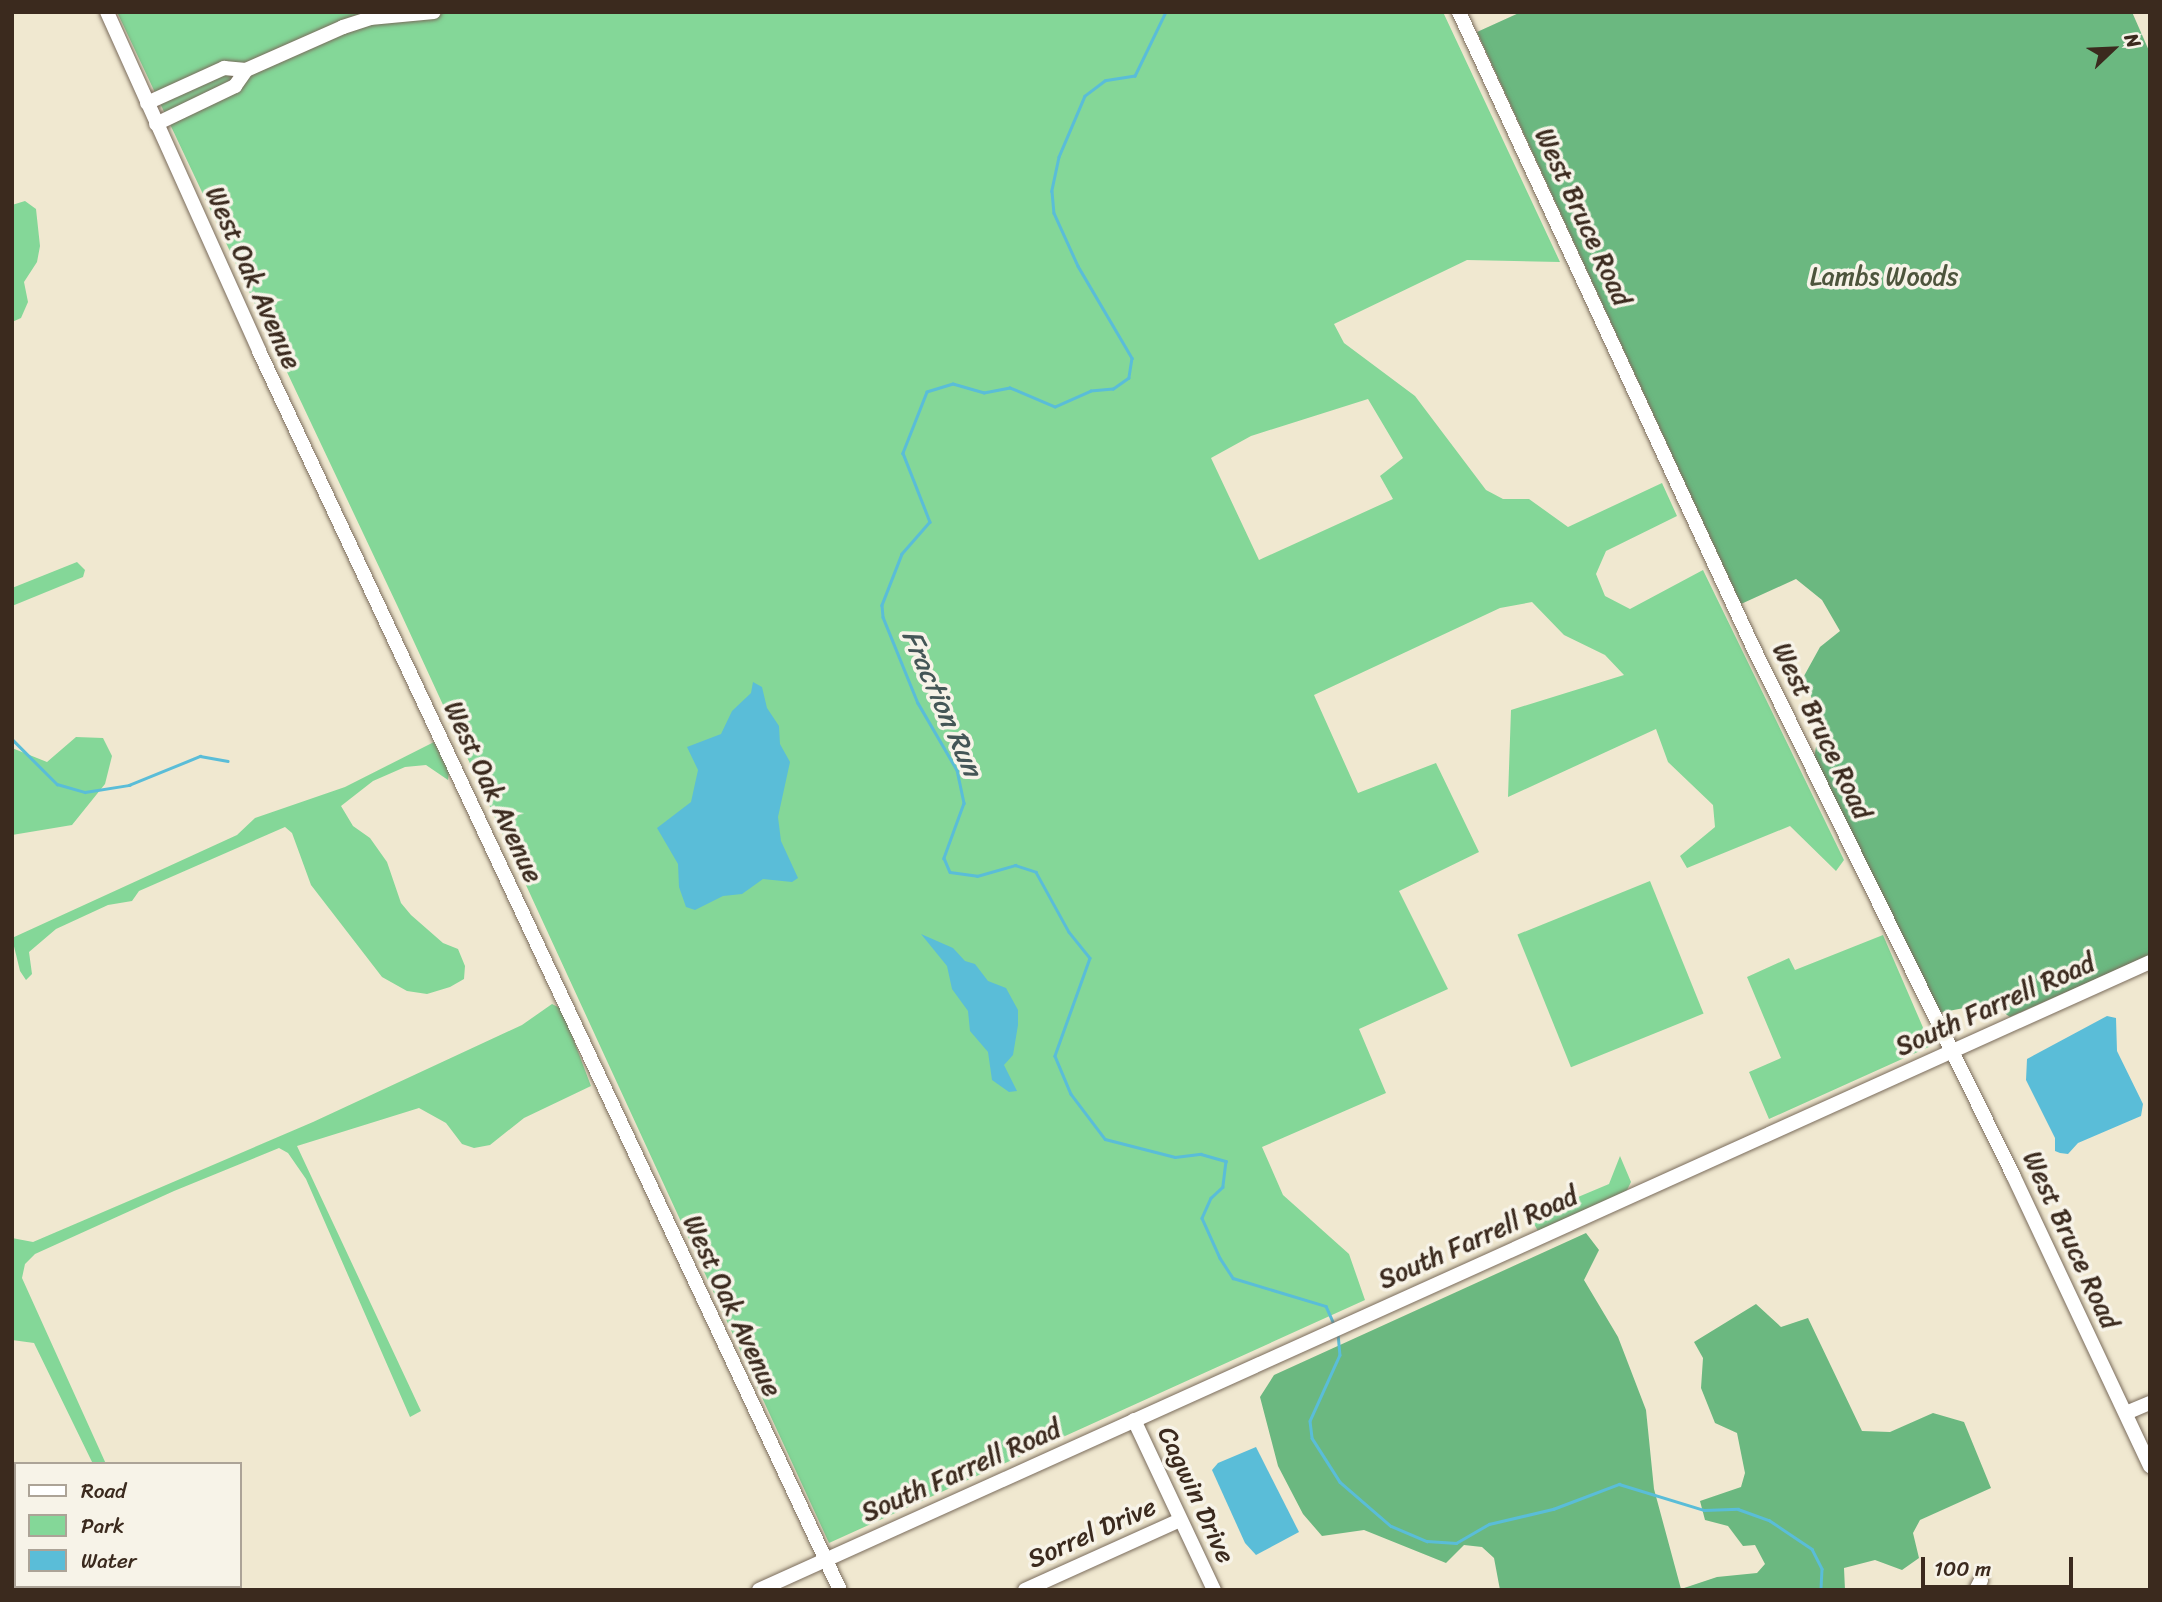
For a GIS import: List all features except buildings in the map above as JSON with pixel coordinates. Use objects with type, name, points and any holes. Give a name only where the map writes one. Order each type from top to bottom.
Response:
[{"type":"street","name":"West Oak Avenue","points":[[107,12],[156,124],[840,1590]]},
{"type":"street","points":[[147,103],[224,68],[246,70],[352,24],[434,12]]},
{"type":"street","name":"West Bruce Road","points":[[1459,12],[1753,648],[1952,1051],[2150,1466]]},
{"type":"street","points":[[156,124],[235,86],[246,70]]},
{"type":"street","name":"South Farrell Road","points":[[759,1590],[2150,962]]},
{"type":"street","points":[[2126,1413],[2150,1403]]},
{"type":"street","name":"Cagwin Drive","points":[[1134,1420],[1178,1521],[1214,1590]]},
{"type":"street","name":"Sorrel Drive","points":[[1025,1590],[1178,1521]]},
{"type":"green space","points":[[117,12],[1443,12],[1560,262],[1467,260],[1334,324],[1344,343],[1415,396],[1486,490],[1503,499],[1529,499],[1568,527],[1662,483],[1677,516],[1606,551],[1596,574],[1605,596],[1630,609],[1703,570],[1844,860],[1836,871],[1790,826],[1687,868],[1680,856],[1715,827],[1713,805],[1668,762],[1656,729],[1508,797],[1511,710],[1624,675],[1605,655],[1564,635],[1532,602],[1500,608],[1314,695],[1358,793],[1436,763],[1479,852],[1399,891],[1448,989],[1359,1029],[1386,1093],[1262,1147],[1283,1195],[1349,1254],[1365,1300],[829,1543],[397,605]],"holes":[[[1368,399],[1403,458],[1380,476],[1393,499],[1259,560],[1211,458],[1251,436]]]},
{"type":"green space","name":"Lambs Woods","points":[[1521,12],[2132,12],[2150,53],[2150,955],[2010,1017],[1990,1003],[1938,1013],[1814,759],[1820,722],[1804,676],[1820,647],[1840,631],[1822,600],[1796,579],[1741,604],[1477,32]]},
{"type":"green space","points":[[25,201],[36,209],[40,246],[37,262],[24,282],[28,302],[21,318],[12,322],[12,205]]},
{"type":"green space","points":[[77,562],[85,570],[83,577],[12,606],[12,588]]},
{"type":"green space","points":[[76,737],[103,738],[112,756],[105,784],[72,825],[12,835],[12,748],[47,762]]},
{"type":"green space","points":[[434,742],[449,772],[448,780],[426,765],[405,767],[373,781],[341,806],[353,826],[370,838],[387,862],[401,903],[443,943],[458,949],[465,966],[464,979],[450,987],[427,994],[407,991],[382,977],[311,885],[292,833],[285,827],[139,891],[132,901],[108,905],[56,929],[29,952],[32,974],[26,980],[20,971],[12,938],[237,835],[255,818],[345,787]]},
{"type":"green space","points":[[1650,881],[1704,1014],[1571,1067],[1517,935]]},
{"type":"green space","points":[[1883,935],[1931,1046],[1769,1119],[1749,1072],[1781,1058],[1747,977],[1789,958],[1795,970]]},
{"type":"green space","points":[[552,1004],[562,1009],[591,1086],[524,1118],[490,1145],[474,1148],[462,1144],[446,1123],[419,1108],[297,1146],[421,1411],[410,1417],[306,1179],[288,1153],[279,1148],[174,1191],[35,1254],[25,1264],[22,1278],[105,1462],[92,1462],[34,1343],[12,1340],[12,1238],[33,1242],[313,1122],[522,1025]]},
{"type":"green space","points":[[1620,1156],[1631,1182],[1626,1192],[1538,1231],[1533,1222],[1559,1205],[1609,1184]]},
{"type":"green space","points":[[1586,1233],[1599,1250],[1584,1280],[1618,1337],[1646,1410],[1654,1489],[1681,1589],[1717,1577],[1757,1573],[1765,1564],[1755,1545],[1743,1546],[1728,1526],[1705,1520],[1700,1501],[1741,1487],[1745,1473],[1737,1433],[1715,1423],[1701,1388],[1703,1358],[1694,1342],[1756,1304],[1781,1327],[1808,1318],[1862,1431],[1890,1432],[1933,1413],[1964,1422],[1991,1488],[1920,1520],[1913,1533],[1919,1558],[1902,1570],[1875,1560],[1844,1568],[1845,1590],[1500,1590],[1494,1558],[1482,1547],[1464,1545],[1446,1563],[1364,1530],[1322,1536],[1303,1514],[1278,1466],[1260,1397],[1274,1375]]},
{"type":"water","points":[[753,682],[762,687],[767,708],[779,726],[780,744],[790,762],[778,817],[781,841],[798,878],[792,882],[763,879],[742,894],[723,896],[695,910],[686,907],[679,887],[678,864],[657,828],[691,802],[698,770],[687,747],[721,734],[732,711],[751,693]]},
{"type":"water","points":[[921,934],[953,948],[965,961],[975,964],[988,981],[1006,988],[1018,1010],[1018,1025],[1013,1055],[1004,1065],[1017,1091],[1009,1092],[992,1080],[988,1052],[970,1031],[968,1011],[952,989],[947,966]]},
{"type":"water","points":[[2107,1016],[2116,1018],[2117,1051],[2143,1104],[2141,1116],[2078,1143],[2068,1154],[2060,1153],[2055,1151],[2055,1138],[2026,1080],[2027,1059]]},
{"type":"water","points":[[1256,1447],[1299,1532],[1256,1555],[1245,1543],[1212,1470],[1218,1463]]},
{"type":"waterway","name":"Fraction Run","points":[[1166,12],[1135,76],[1105,81],[1085,96],[1059,157],[1052,191],[1054,213],[1078,266],[1132,358],[1129,378],[1113,389],[1091,391],[1055,407],[1010,388],[984,393],[953,384],[927,392],[903,453],[930,522],[902,554],[882,605],[883,617],[918,703],[957,770],[964,803],[944,858],[950,872],[977,876],[1015,865],[1036,872],[1069,932],[1090,958],[1055,1056],[1071,1094],[1105,1139],[1175,1157],[1201,1154],[1226,1161],[1223,1187],[1211,1198],[1202,1218],[1220,1258],[1233,1278],[1326,1306],[1334,1324]]},
{"type":"waterway","points":[[12,739],[57,784],[85,792],[129,785],[200,756],[228,761]]},
{"type":"waterway","name":"Fraction Run","points":[[1338,1333],[1340,1355],[1310,1421],[1312,1438],[1340,1482],[1391,1526],[1427,1541],[1456,1543],[1489,1524],[1553,1509],[1619,1484],[1704,1510],[1738,1509],[1769,1520],[1812,1549],[1822,1569],[1821,1590]]}]
